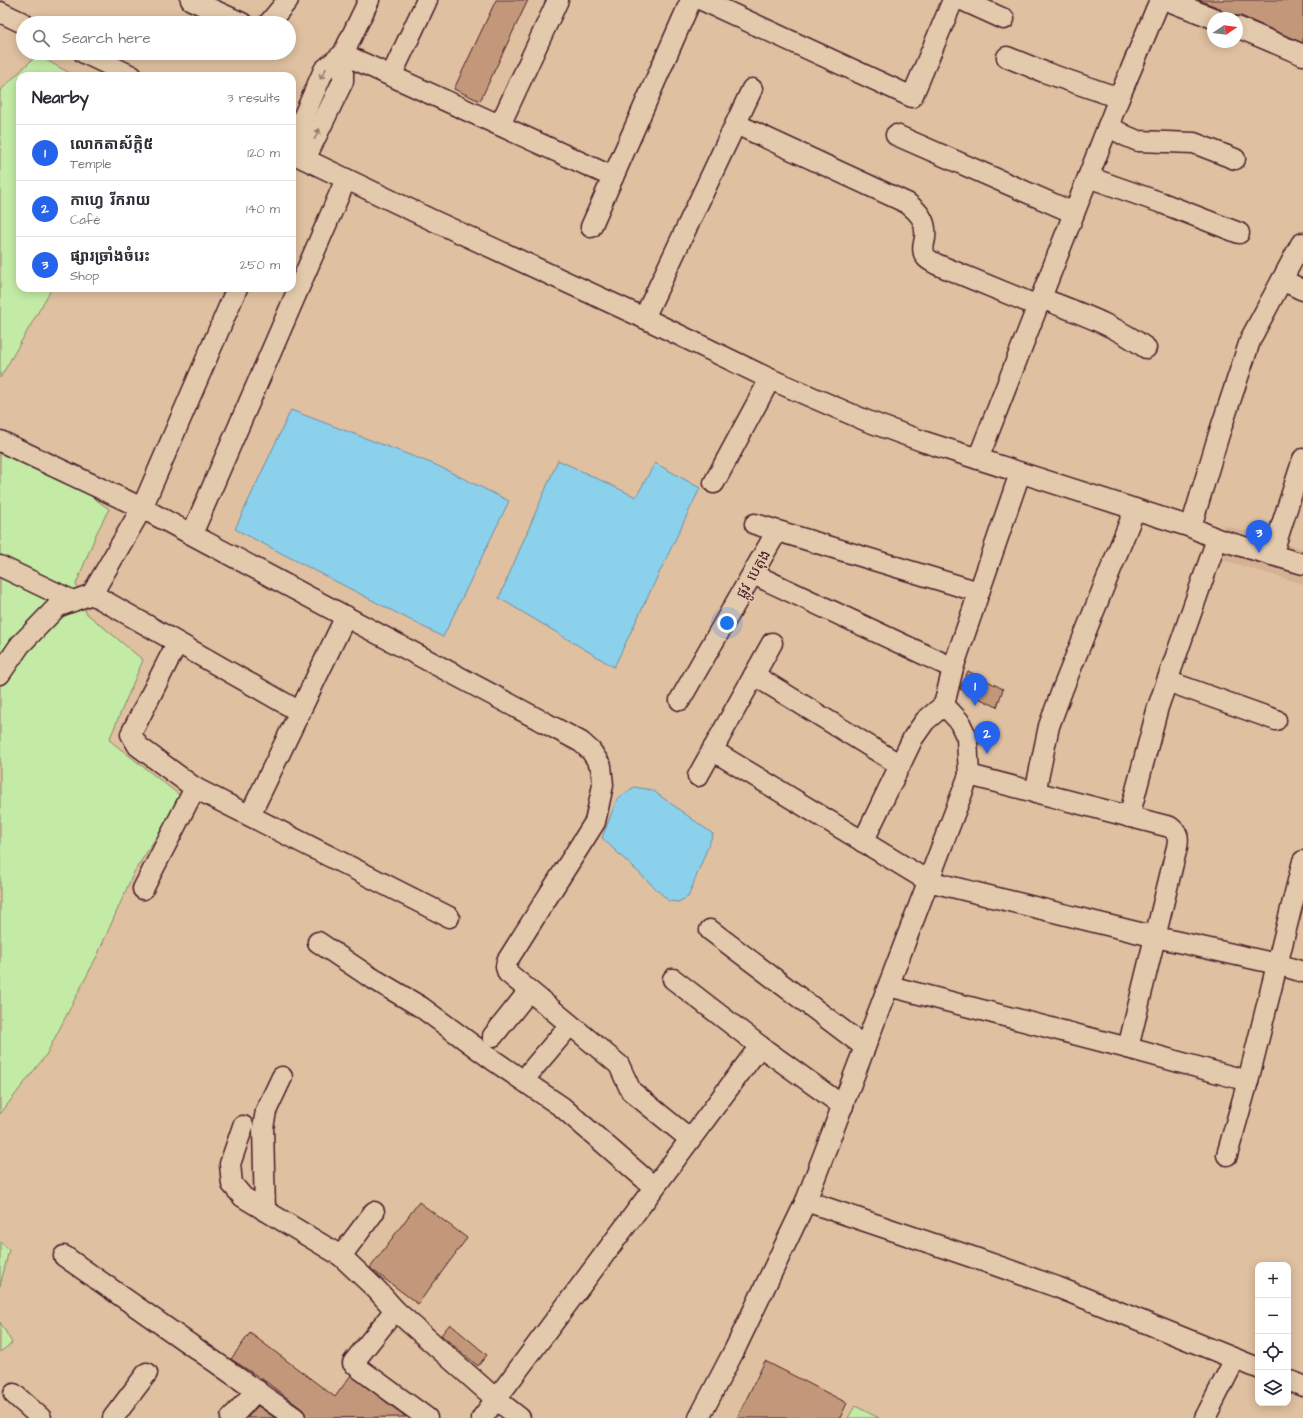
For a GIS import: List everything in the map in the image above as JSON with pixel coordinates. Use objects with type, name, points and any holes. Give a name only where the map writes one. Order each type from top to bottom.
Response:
[{"type":"street","points":[[191,0],[226,16]]},
{"type":"street","points":[[275,16],[288,0]]},
{"type":"street","points":[[391,76],[427,0]]},
{"type":"street","points":[[500,125],[558,0]]},
{"type":"street","points":[[591,227],[691,0]]},
{"type":"street","points":[[702,0],[912,97],[953,0]]},
{"type":"street","points":[[962,0],[1004,19]]},
{"type":"street","points":[[978,459],[1119,98],[1160,0]]},
{"type":"street","points":[[1166,0],[1207,16]]},
{"type":"street","points":[[364,2],[343,54],[343,81],[296,155],[644,318],[770,379],[867,421],[925,442],[1191,527],[1217,539],[1303,564]]},
{"type":"street","points":[[0,12],[16,20]]},
{"type":"street","points":[[1243,30],[1303,55]]},
{"type":"street","points":[[343,54],[613,177]]},
{"type":"street","points":[[1007,57],[1044,72],[1119,98]]},
{"type":"street","points":[[99,60],[124,72]]},
{"type":"street","points":[[644,318],[752,89]]},
{"type":"street","points":[[736,124],[907,203],[918,211],[924,221],[925,236],[923,248],[926,257],[936,264],[1115,330],[1132,338],[1146,348]]},
{"type":"street","points":[[1108,126],[1138,141],[1194,143],[1235,159]]},
{"type":"street","points":[[896,135],[1074,213]]},
{"type":"street","points":[[1088,177],[1162,203],[1239,233]]},
{"type":"street","points":[[192,534],[346,179]]},
{"type":"street","points":[[1191,527],[1219,434],[1251,338],[1301,244],[1303,244]]},
{"type":"street","points":[[1282,280],[1303,290]]},
{"type":"street","points":[[0,674],[20,645],[57,607],[92,594],[142,508],[235,292]]},
{"type":"street","points":[[714,483],[770,379]]},
{"type":"street","points":[[0,441],[142,508],[192,534],[581,742],[591,751],[601,766],[603,785],[595,822],[507,961],[506,967],[508,972],[529,991],[618,1065],[631,1091],[690,1139]]},
{"type":"street","points":[[1272,555],[1303,459]]},
{"type":"street","points":[[863,842],[913,738],[925,721],[944,704],[953,668],[1020,473]]},
{"type":"street","points":[[1035,792],[1050,726],[1063,688],[1135,509]]},
{"type":"street","points":[[754,524],[979,592]]},
{"type":"street","name":"ផ្លូវ បេតុង","points":[[680,700],[754,574],[777,531]]},
{"type":"street","points":[[1129,817],[1158,707],[1217,539]]},
{"type":"street","points":[[0,566],[73,601]]},
{"type":"street","points":[[754,574],[953,668]]},
{"type":"street","points":[[92,594],[300,712]]},
{"type":"street","points":[[250,816],[346,616]]},
{"type":"street","points":[[177,643],[131,734],[138,746],[195,788],[449,917]]},
{"type":"street","points":[[698,776],[772,643]]},
{"type":"street","points":[[754,676],[900,765]]},
{"type":"street","points":[[1167,681],[1276,720]]},
{"type":"street","points":[[699,1418],[735,1348],[806,1201],[969,775],[967,738],[959,721],[944,704]]},
{"type":"street","points":[[712,750],[928,880],[1156,937],[1277,964],[1303,972]]},
{"type":"street","points":[[969,775],[1170,827],[1177,833],[1179,839],[1128,1048]]},
{"type":"street","points":[[143,889],[195,788]]},
{"type":"street","points":[[1227,1155],[1248,1081],[1303,862]]},
{"type":"street","points":[[710,930],[865,1047]]},
{"type":"street","points":[[318,942],[367,975],[421,1007],[493,1060],[562,1107],[654,1187]]},
{"type":"street","points":[[672,979],[760,1046],[843,1106]]},
{"type":"street","points":[[889,986],[1128,1048],[1248,1081]]},
{"type":"street","points":[[493,1036],[529,991]]},
{"type":"street","points":[[531,1070],[570,1025]]},
{"type":"street","points":[[482,1418],[497,1400],[760,1046]]},
{"type":"street","points":[[265,1211],[263,1128],[266,1111],[282,1077]]},
{"type":"street","points":[[243,1126],[230,1164],[232,1184],[243,1197],[341,1256],[377,1290],[395,1310],[497,1400],[520,1418]]},
{"type":"street","points":[[806,1201],[1057,1287],[1255,1367]]},
{"type":"street","points":[[341,1256],[374,1212]]},
{"type":"street","points":[[64,1256],[295,1418]]},
{"type":"street","points":[[395,1310],[356,1366],[426,1418]]},
{"type":"street","points":[[1204,1418],[1235,1359]]},
{"type":"street","points":[[113,1418],[147,1373]]},
{"type":"street","points":[[1291,1381],[1303,1386]]},
{"type":"street","points":[[231,1418],[256,1390]]},
{"type":"street","points":[[14,1394],[40,1418]]},
{"type":"shaded area","points":[[1224,525],[1303,549],[1303,584],[1213,557]]},
{"type":"green space","points":[[32,60],[46,60],[68,72],[20,72]]},
{"type":"green space","points":[[16,75],[16,292],[50,292],[0,378],[0,91]]},
{"type":"green space","points":[[0,431],[109,509],[97,532],[76,584],[86,613],[143,660],[109,740],[182,797],[134,872],[97,956],[46,1055],[0,1114]]},
{"type":"green space","points":[[0,1242],[9,1250],[0,1286]]},
{"type":"green space","points":[[0,1322],[12,1343],[0,1352]]},
{"type":"green space","points":[[855,1406],[879,1418],[848,1418]]},
{"type":"water","points":[[291,410],[436,465],[509,501],[443,637],[235,529]]},
{"type":"water","points":[[558,460],[636,497],[655,463],[700,488],[614,667],[499,598]]},
{"type":"water","points":[[634,787],[652,790],[713,834],[688,897],[678,902],[669,901],[602,838],[617,799]]},
{"type":"building","points":[[496,0],[528,0],[480,101],[454,89]]},
{"type":"building","points":[[1198,0],[1303,0],[1303,43],[1243,17],[1243,12],[1222,12],[1217,7]]},
{"type":"building","points":[[968,671],[1003,689],[997,707],[960,689]]},
{"type":"building","points":[[419,1202],[467,1238],[418,1304],[370,1268]]},
{"type":"building","points":[[450,1324],[487,1355],[478,1366],[441,1335]]},
{"type":"building","points":[[250,1333],[335,1397],[351,1375],[406,1417],[306,1418],[302,1409],[265,1381],[231,1359]]},
{"type":"building","points":[[765,1361],[847,1403],[840,1418],[737,1418]]},
{"type":"building","points":[[258,1406],[275,1418],[247,1418]]},
{"type":"place","name":"ផ្សារច្រាំងចំរេះ","points":[[1259,553]]},
{"type":"place","name":"លោកតាស័ក្តិ៥","points":[[975,706]]},
{"type":"place","name":"កាហ្វេ រីករាយ","points":[[987,754]]}]
